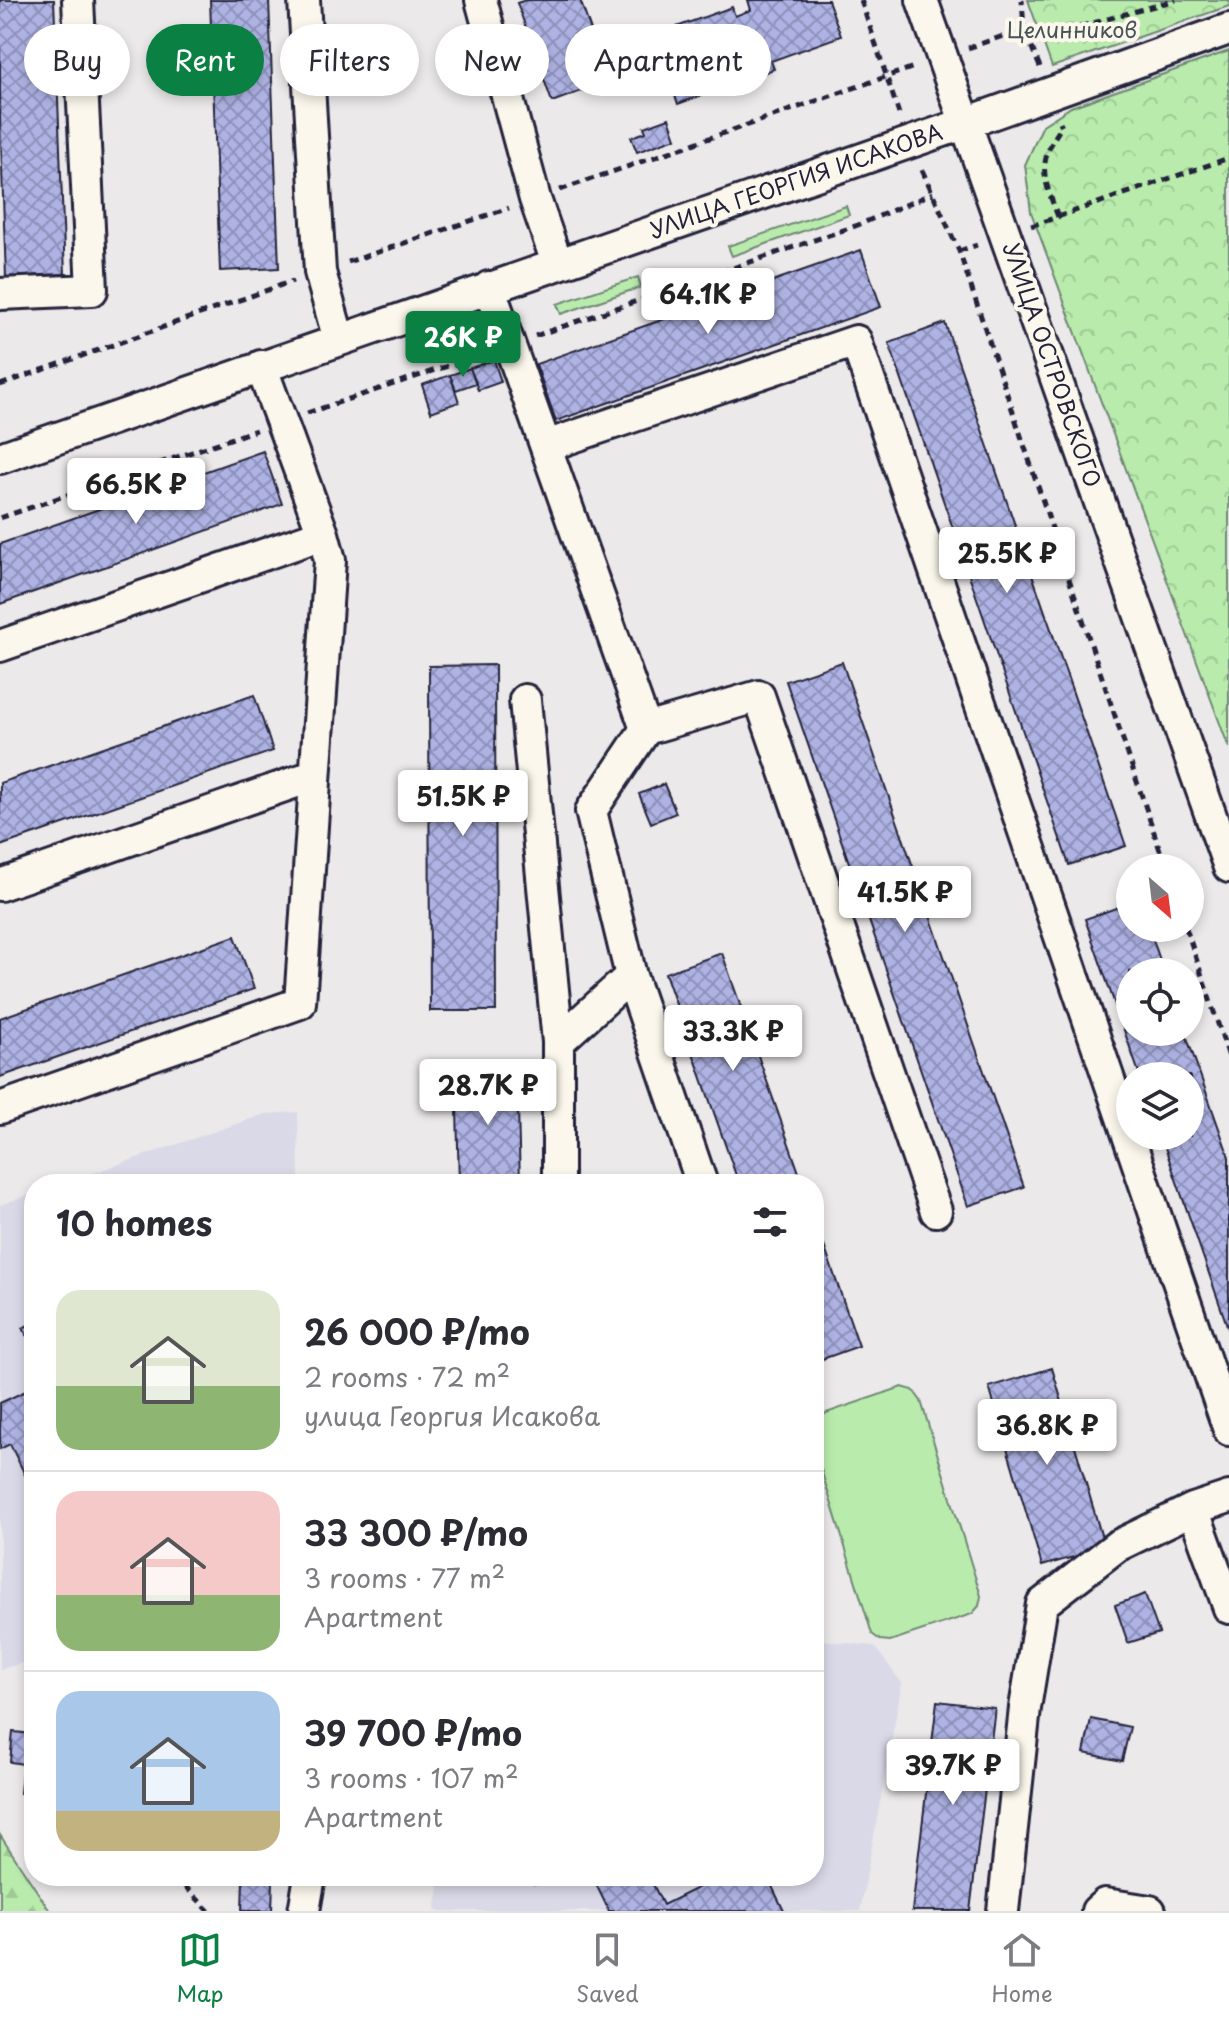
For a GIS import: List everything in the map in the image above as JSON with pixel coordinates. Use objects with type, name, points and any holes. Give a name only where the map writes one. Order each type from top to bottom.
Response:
[{"type":"street","points":[[0,294],[92,290],[78,0]]},
{"type":"street","points":[[304,0],[320,272],[339,340]]},
{"type":"street","points":[[481,0],[535,199],[557,263]]},
{"type":"street","name":"УЛИЦА ОСТРОВСКОГО","points":[[922,0],[1229,867]]},
{"type":"street","name":"УЛИЦА ГЕОРГИЯ ИСАКОВА","points":[[0,458],[1229,29]]},
{"type":"street","points":[[489,287],[646,729]]},
{"type":"street","points":[[546,446],[856,341],[1229,1430]]},
{"type":"street","points":[[0,1108],[300,1003],[330,560],[261,366]]},
{"type":"street","points":[[0,646],[323,534]]},
{"type":"street","points":[[699,1174],[631,976],[591,811],[646,729],[759,696],[936,1211]]},
{"type":"street","points":[[525,700],[558,1042],[558,1174]]},
{"type":"street","points":[[0,885],[313,776]]},
{"type":"street","points":[[558,1042],[631,976]]},
{"type":"street","points":[[1003,1911],[1025,1708],[1042,1604],[1117,1546],[1193,1509],[1229,1497]]},
{"type":"street","points":[[1193,1509],[1229,1608]]},
{"type":"street","points":[[304,1911],[308,1886]]},
{"type":"street","points":[[1097,1911],[1105,1904],[1150,1911]]},
{"type":"path","points":[[861,0],[909,142],[959,251],[1161,854]]},
{"type":"path","points":[[1024,29],[1064,31],[1176,0]]},
{"type":"path","points":[[0,385],[886,77]]},
{"type":"path","points":[[959,251],[1229,158]]},
{"type":"path","points":[[0,518],[858,225],[933,193]]},
{"type":"path","points":[[1191,942],[1229,1057]]},
{"type":"path","points":[[185,1886],[209,1911]]},
{"type":"shaded area","points":[[298,1112],[299,1174],[90,1174],[265,1114]]},
{"type":"shaded area","points":[[24,1197],[24,1662],[0,1670],[0,1205]]},
{"type":"shaded area","points":[[824,1640],[874,1646],[902,1683],[860,1911],[435,1911],[439,1886],[824,1886]]},
{"type":"green space","name":"Целинников","points":[[1028,0],[1229,0],[1229,6],[1052,67]]},
{"type":"green space","points":[[1229,51],[1229,748],[1031,212],[1025,165],[1043,125],[1071,107]]},
{"type":"green space","points":[[846,206],[849,215],[732,256],[728,246]]},
{"type":"green space","points":[[638,277],[641,287],[561,314],[557,304]]},
{"type":"green space","points":[[902,1387],[913,1390],[921,1401],[981,1596],[979,1606],[972,1614],[890,1641],[880,1640],[872,1634],[824,1479],[826,1413]]},
{"type":"green space","points":[[0,1835],[24,1871],[24,1886],[34,1886],[50,1911],[0,1911]]},
{"type":"building","points":[[0,0],[54,0],[55,24],[24,24],[24,96],[58,96],[65,274],[6,277],[0,117]]},
{"type":"building","points":[[210,0],[269,0],[279,268],[220,271],[214,96],[264,96],[264,24],[211,24]]},
{"type":"building","points":[[526,0],[580,0],[589,24],[565,24],[565,96],[568,96],[552,102],[549,94],[549,24],[524,24],[517,3]]},
{"type":"building","points":[[748,0],[828,0],[841,36],[771,61],[771,24],[685,24],[732,7],[735,16],[751,10]]},
{"type":"building","points":[[675,96],[700,96],[678,104]]},
{"type":"building","points":[[669,118],[676,138],[637,152],[631,137],[646,132],[644,127]]},
{"type":"building","points":[[861,250],[881,307],[556,421],[536,364]]},
{"type":"building","points":[[945,323],[1126,846],[1069,865],[889,343]]},
{"type":"building","points":[[494,360],[501,382],[478,390],[470,368]]},
{"type":"building","points":[[470,368],[476,383],[456,390],[450,375]]},
{"type":"building","points":[[450,375],[459,402],[431,412],[422,385]]},
{"type":"building","points":[[263,451],[282,504],[0,604],[0,544]]},
{"type":"building","points":[[842,662],[1024,1187],[968,1206],[786,681]]},
{"type":"building","points":[[495,665],[496,1011],[430,1011],[429,666]]},
{"type":"building","points":[[254,695],[273,751],[0,846],[0,783]]},
{"type":"building","points":[[664,784],[676,813],[651,823],[639,794]]},
{"type":"building","points":[[1116,908],[1116,942],[1154,942],[1159,958],[1116,958],[1116,1007],[1085,919]]},
{"type":"building","points":[[235,936],[254,989],[0,1077],[0,1018]]},
{"type":"building","points":[[722,953],[799,1174],[735,1174],[665,973]]},
{"type":"building","points":[[1129,1046],[1190,1046],[1196,1062],[1135,1062]]},
{"type":"building","points":[[517,1069],[520,1174],[459,1174],[456,1071]]},
{"type":"building","points":[[1204,1086],[1229,1157],[1229,1331],[1166,1150],[1204,1150]]},
{"type":"building","points":[[824,1246],[859,1346],[824,1358]]},
{"type":"building","points":[[1052,1368],[1105,1548],[1042,1566],[989,1387]]},
{"type":"building","points":[[24,1392],[24,1473],[10,1444],[0,1449],[0,1403]]},
{"type":"building","points":[[1145,1594],[1159,1633],[1128,1643],[1115,1605]]},
{"type":"building","points":[[937,1701],[995,1708],[970,1911],[912,1911]]},
{"type":"building","points":[[1091,1719],[1130,1727],[1122,1761],[1084,1753]]},
{"type":"building","points":[[13,1732],[24,1733],[24,1793],[20,1793],[23,1764],[10,1762]]},
{"type":"building","points":[[243,1886],[273,1886],[272,1911],[242,1911]]},
{"type":"building","points":[[597,1886],[654,1886],[663,1905],[701,1886],[772,1886],[784,1911],[609,1911]]}]
